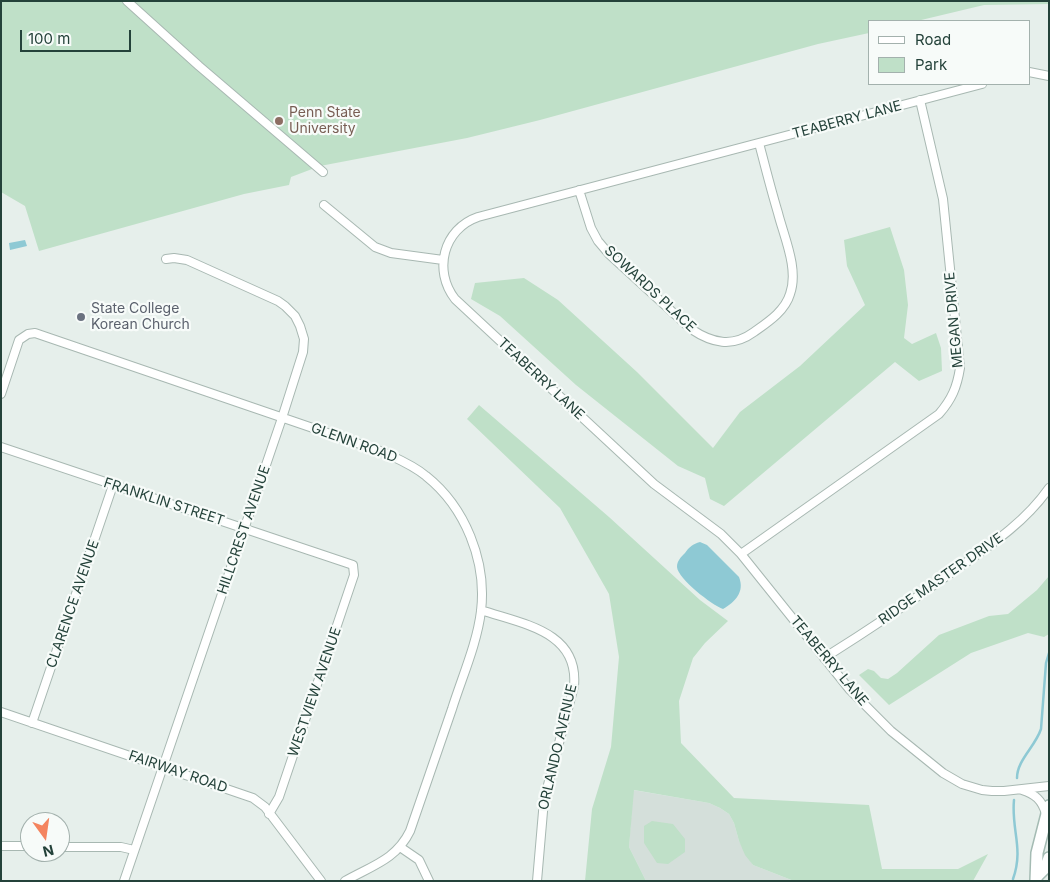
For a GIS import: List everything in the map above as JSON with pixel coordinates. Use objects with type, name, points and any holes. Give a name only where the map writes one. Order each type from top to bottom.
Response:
[{"type":"main road","points":[[1037,879],[1037,853],[1047,811]]},
{"type":"main road","points":[[1037,879],[1046,867],[1049,858]]},
{"type":"street","points":[[127,1],[199,66],[323,172]]},
{"type":"street","points":[[1030,72],[1049,76]]},
{"type":"street","points":[[920,100],[978,85]]},
{"type":"street","name":"TEABERRY LANE","points":[[920,100],[472,219],[453,234],[446,248],[443,260],[444,278],[447,287],[455,299],[654,484],[708,522],[741,554],[850,690],[891,731],[952,779],[962,784],[982,790],[1004,791],[1049,786]]},
{"type":"street","name":"MEGAN DRIVE","points":[[741,554],[939,414],[950,402],[955,392],[960,368],[943,199],[920,100]]},
{"type":"street","name":"SOWARDS PLACE","points":[[579,190],[591,228],[598,241],[630,274],[701,336],[720,342],[740,340],[751,334],[781,310],[787,302],[793,285],[791,262],[759,143]]},
{"type":"street","points":[[324,205],[375,247],[391,253],[443,260]]},
{"type":"street","name":"HILLCREST AVENUE","points":[[124,881],[304,352],[303,332],[295,316],[278,301],[187,260],[166,259]]},
{"type":"street","name":"GLENN ROAD","points":[[1,394],[19,340],[25,335],[35,333],[383,452],[404,461],[426,476],[442,492],[470,534],[480,570],[481,610],[472,650],[413,822],[406,840],[400,847]]},
{"type":"street","name":"FRANKLIN STREET","points":[[1,447],[349,563],[355,568]]},
{"type":"street","name":"CLARENCE AVENUE","points":[[32,723],[113,485]]},
{"type":"street","name":"RIDGE MASTER DRIVE","points":[[824,658],[986,549],[1033,508],[1049,488]]},
{"type":"street","name":"WESTVIEW AVENUE","points":[[269,814],[282,788],[355,568]]},
{"type":"street","name":"ORLANDO AVENUE","points":[[481,610],[552,635],[568,653],[573,662],[574,686],[544,800],[537,881]]},
{"type":"street","name":"FAIRWAY ROAD","points":[[1,712],[253,798],[261,803],[321,881]]},
{"type":"street","points":[[1020,789],[1030,792],[1039,799],[1047,811]]},
{"type":"street","points":[[1,846],[20,846]]},
{"type":"street","points":[[70,847],[134,850]]},
{"type":"street","points":[[345,881],[388,858],[400,847],[419,860],[429,881]]},
{"type":"shaded area","points":[[633,790],[709,803],[720,808],[729,814],[734,823],[739,841],[753,865],[794,881],[646,881],[629,847]]},
{"type":"green space","name":"Penn State University","points":[[1,1],[1049,1],[1049,4],[984,5],[921,20],[868,20],[868,33],[818,44],[467,138],[320,166],[291,177],[289,185],[244,194],[39,251],[25,206],[1,192]]},
{"type":"green space","points":[[890,227],[904,270],[908,305],[904,338],[912,344],[936,333],[941,348],[942,371],[919,381],[895,362],[724,506],[710,499],[705,478],[678,466],[576,385],[500,316],[471,299],[475,283],[524,278],[558,300],[637,372],[713,448],[740,412],[800,366],[865,305],[847,266],[844,240]]},
{"type":"green space","points":[[479,405],[609,517],[700,600],[728,621],[705,643],[693,658],[679,701],[681,743],[734,798],[869,805],[882,869],[958,869],[988,854],[973,881],[794,881],[753,865],[745,855],[729,814],[720,808],[709,803],[634,790],[629,847],[646,881],[585,881],[592,809],[611,747],[619,657],[609,594],[560,508],[467,419]]},
{"type":"green space","points":[[1049,576],[1049,634],[1044,637],[1028,633],[971,653],[889,705],[859,675],[868,669],[874,671],[881,678],[888,679],[939,635],[989,616],[1008,614],[1037,590]]},
{"type":"green space","points":[[652,821],[673,824],[685,839],[685,852],[668,864],[657,863],[644,843],[644,826]]},
{"type":"water","points":[[25,240],[27,246],[10,250],[9,243]]},
{"type":"water","points":[[700,542],[707,545],[739,577],[741,582],[738,596],[723,609],[689,585],[677,567],[680,559],[688,549]]},
{"type":"waterway","points":[[1017,778],[1020,765],[1041,729],[1046,663],[1049,653]]},
{"type":"waterway","points":[[1013,879],[1017,858],[1014,800]]},
{"type":"place","name":"Penn State University","points":[[279,121]]},
{"type":"place","name":"State College Korean Church","points":[[81,317]]}]
